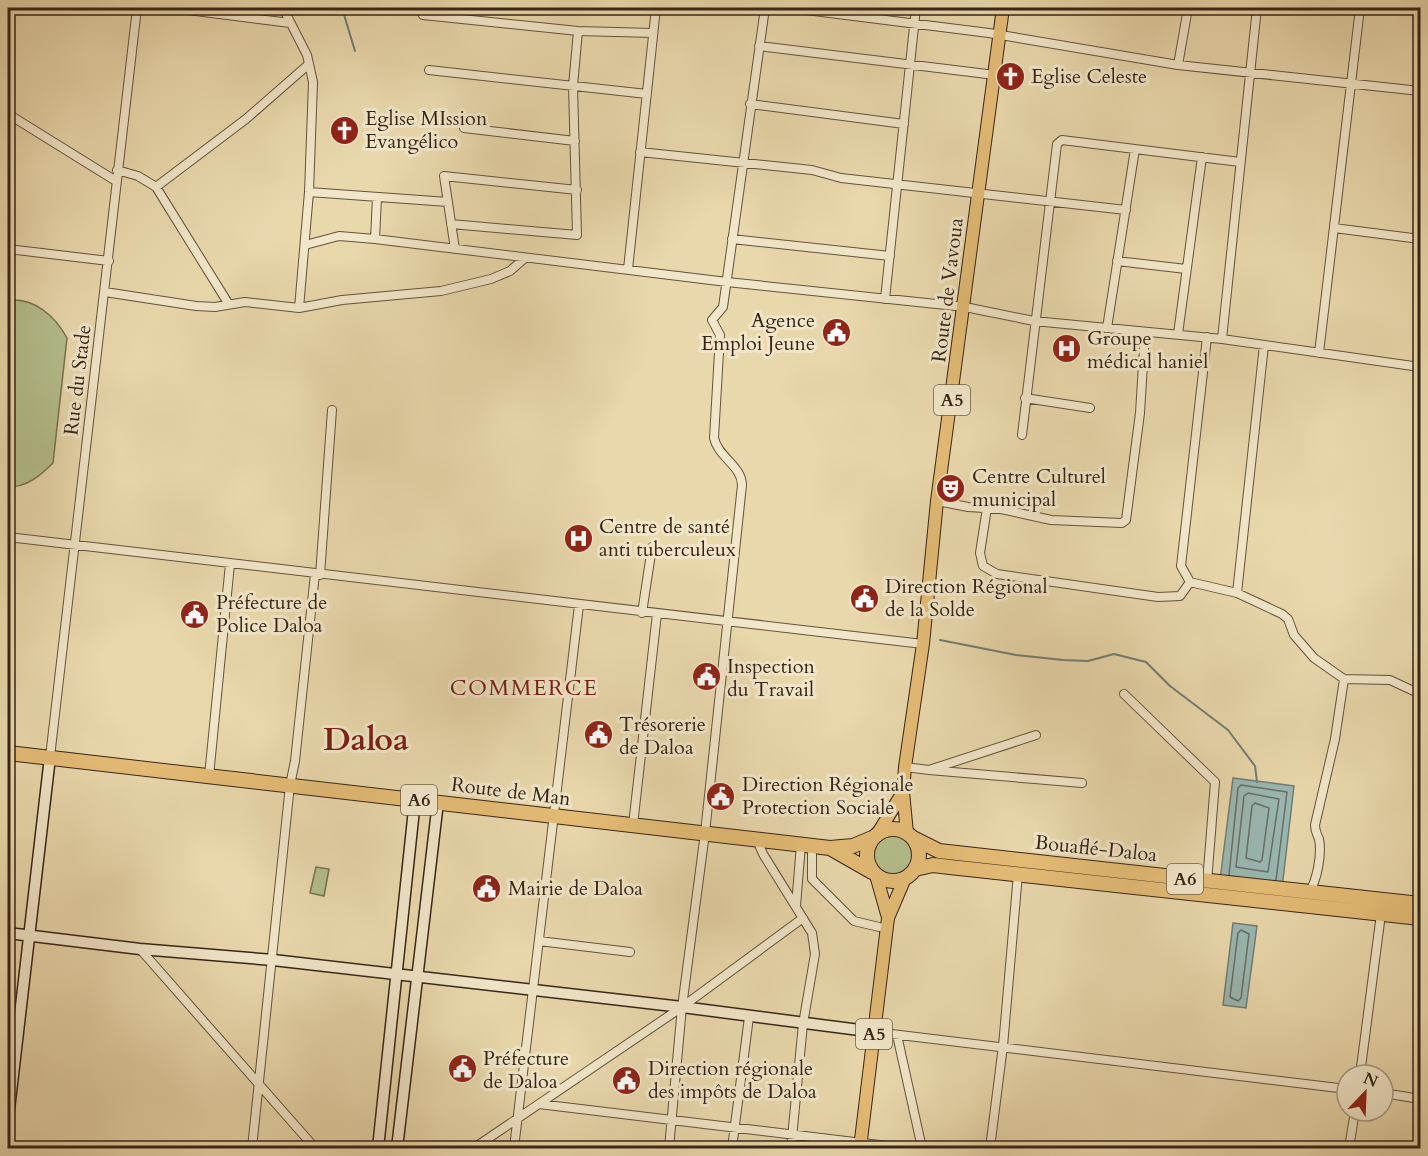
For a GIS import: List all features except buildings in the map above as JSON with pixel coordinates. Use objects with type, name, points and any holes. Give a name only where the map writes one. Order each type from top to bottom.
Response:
[{"type":"highway","name":"Route de Man","points":[[8,753],[757,839],[801,848],[830,848]]},
{"type":"highway","points":[[893,829],[910,836],[919,854],[910,874],[887,881],[874,874],[866,858],[875,835],[893,829]]},
{"type":"highway","name":"A6","points":[[830,848],[853,846],[875,835]]},
{"type":"highway","name":"Bouaflé-Daloa","points":[[910,836],[939,851],[1208,889]]},
{"type":"highway","name":"A6","points":[[830,848],[874,874]]},
{"type":"highway","name":"Bouaflé-Daloa","points":[[910,874],[933,865],[1307,899],[1420,904]]},
{"type":"highway","name":"Bouaflé-Daloa","points":[[1307,899],[1381,914],[1420,918]]},
{"type":"main road","name":"Route de Vavoua","points":[[903,792],[923,644],[937,501],[1003,8]]},
{"type":"main road","name":"A5","points":[[875,835],[903,792]]},
{"type":"main road","name":"A5","points":[[903,792],[910,836]]},
{"type":"main road","name":"A5","points":[[860,1146],[875,1032],[883,923],[874,874]]},
{"type":"main road","name":"A5","points":[[883,923],[910,874]]},
{"type":"street","name":"Rue du Stade","points":[[50,758],[137,8]]},
{"type":"street","points":[[172,8],[290,23]]},
{"type":"street","points":[[283,8],[309,64],[313,82],[309,192],[299,308]]},
{"type":"street","points":[[628,269],[656,8]]},
{"type":"street","points":[[669,1149],[682,1007],[705,833],[742,478],[716,447],[714,438],[720,335],[712,320],[723,307],[765,8]]},
{"type":"street","points":[[790,8],[816,9],[915,25],[1001,35],[1178,65],[1350,85],[1419,91],[1420,68]]},
{"type":"street","points":[[885,299],[916,8]]},
{"type":"street","points":[[1178,65],[1188,8]]},
{"type":"street","points":[[1222,339],[1257,8]]},
{"type":"street","points":[[1318,353],[1360,8]]},
{"type":"street","points":[[423,15],[578,31],[653,33]]},
{"type":"street","points":[[451,225],[576,236],[577,190],[573,86],[578,31]]},
{"type":"street","points":[[759,46],[995,75]]},
{"type":"street","points":[[156,187],[246,119],[309,64]]},
{"type":"street","points":[[429,70],[646,94]]},
{"type":"street","points":[[750,104],[904,124]]},
{"type":"street","points":[[8,114],[116,181]]},
{"type":"street","points":[[464,128],[575,141]]},
{"type":"street","points":[[1022,435],[1054,153],[1057,144],[1062,140],[1240,162]]},
{"type":"street","points":[[1107,328],[1135,149]]},
{"type":"street","points":[[640,152],[742,161],[812,170],[842,178],[1050,204],[1125,210]]},
{"type":"street","points":[[1178,334],[1202,156]]},
{"type":"street","points":[[117,170],[138,176],[156,187],[228,303]]},
{"type":"street","points":[[455,249],[446,176],[577,190]]},
{"type":"street","points":[[309,192],[448,202]]},
{"type":"street","points":[[375,239],[377,198]]},
{"type":"street","points":[[1334,228],[1420,239]]},
{"type":"street","points":[[305,245],[339,236],[375,239],[727,282],[964,307],[1034,321],[1207,337],[1420,367]]},
{"type":"street","points":[[732,239],[890,256]]},
{"type":"street","points":[[8,249],[109,261]]},
{"type":"street","points":[[105,292],[196,306],[216,307],[228,303],[245,302],[299,308],[352,299],[441,291],[491,279],[510,271],[525,258]]},
{"type":"street","points":[[1117,261],[1186,269]]},
{"type":"street","points":[[937,501],[1051,520],[1122,523],[1126,520],[1140,413],[1145,332]]},
{"type":"street","points":[[1207,337],[1181,566],[1190,582],[1237,593],[1282,614],[1288,620],[1294,635],[1314,658],[1344,679],[1389,680],[1420,694]]},
{"type":"street","points":[[1237,593],[1264,345]]},
{"type":"street","points":[[1025,398],[1090,408]]},
{"type":"street","points":[[252,1149],[290,785],[318,574],[332,410]]},
{"type":"street","points":[[987,508],[980,553],[983,566],[997,574],[1158,597],[1180,596],[1190,582]]},
{"type":"street","points":[[8,537],[642,613],[923,644]]},
{"type":"street","points":[[642,613],[652,547]]},
{"type":"street","points":[[209,776],[230,564]]},
{"type":"street","points":[[514,1149],[579,605]]},
{"type":"street","points":[[633,825],[657,614]]},
{"type":"street","points":[[1307,899],[1315,880],[1319,838],[1315,825],[1335,739],[1344,679]]},
{"type":"street","points":[[1124,694],[1215,782],[1208,889]]},
{"type":"street","points":[[929,770],[1036,735]]},
{"type":"street","points":[[8,1111],[27,935],[50,758]]},
{"type":"street","points":[[905,767],[1082,783]]},
{"type":"street","points":[[378,1149],[415,800]]},
{"type":"street","points":[[396,1149],[438,802]]},
{"type":"street","points":[[757,839],[763,854],[812,933],[815,954],[803,1024],[790,1149]]},
{"type":"street","points":[[796,906],[801,848]]},
{"type":"street","points":[[812,854],[813,879],[854,921],[883,923]]},
{"type":"street","points":[[990,1149],[1003,1046],[1018,874]]},
{"type":"street","points":[[1362,1063],[1381,914]]},
{"type":"street","points":[[474,1149],[682,1007],[803,918]]},
{"type":"street","points":[[8,933],[140,950],[273,960],[682,1007],[803,1024],[1003,1046],[1335,1088]]},
{"type":"street","points":[[539,941],[630,952]]},
{"type":"street","points":[[140,950],[315,1149]]},
{"type":"street","points":[[732,1149],[749,1017]]},
{"type":"street","points":[[897,1035],[922,1149]]},
{"type":"street","points":[[1395,1095],[1420,1099]]},
{"type":"street","points":[[539,1104],[792,1135],[860,1146],[904,1149]]},
{"type":"street","points":[[1349,1149],[1353,1123]]},
{"type":"green space","points":[[8,300],[27,302],[43,310],[57,322],[67,338],[53,463],[33,480],[15,487],[8,487]]},
{"type":"green space","points":[[892,834],[900,835],[907,840],[912,847],[912,863],[907,870],[900,875],[892,876],[884,875],[877,870],[872,863],[871,855],[872,847],[877,840],[884,835]]},
{"type":"green space","points":[[316,867],[329,869],[324,896],[310,893]]},
{"type":"water","points":[[1233,778],[1294,786],[1282,888],[1220,880]]},
{"type":"water","points":[[1233,923],[1257,926],[1246,1008],[1223,1005]]},
{"type":"waterway","points":[[342,8],[355,51]]},
{"type":"waterway","points":[[940,640],[1016,655],[1088,661],[1114,654],[1146,662],[1170,686],[1228,730],[1255,766],[1257,782]]},
{"type":"place","name":"Eglise Celeste","points":[[1010,76]]},
{"type":"place","name":"Eglise MIssion Evangélico","points":[[344,130]]},
{"type":"place","name":"Agence Emploi Jeune","points":[[836,332]]},
{"type":"place","name":"Groupe médical haniel","points":[[1066,349]]},
{"type":"place","name":"Centre Culturel municipal","points":[[951,488]]},
{"type":"place","name":"Centre de santé anti tuberculeux","points":[[578,538]]},
{"type":"place","name":"Direction Régional de la Solde","points":[[864,598]]},
{"type":"place","name":"Préfecture de Police Daloa","points":[[195,614]]},
{"type":"place","name":"Inspection du Travail","points":[[706,677]]},
{"type":"place","name":"Trésorerie de Daloa","points":[[598,735]]},
{"type":"place","name":"Direction Régionale Protection Sociale","points":[[721,796]]},
{"type":"place","name":"Mairie de Daloa","points":[[487,888]]},
{"type":"place","name":"Préfecture de Daloa","points":[[462,1069]]},
{"type":"place","name":"Direction régionale des impôts de Daloa","points":[[627,1080]]},
{"type":"district","name":"COMMERCE","points":[[524,687]]},
{"type":"district","name":"Daloa","points":[[366,739]]}]
